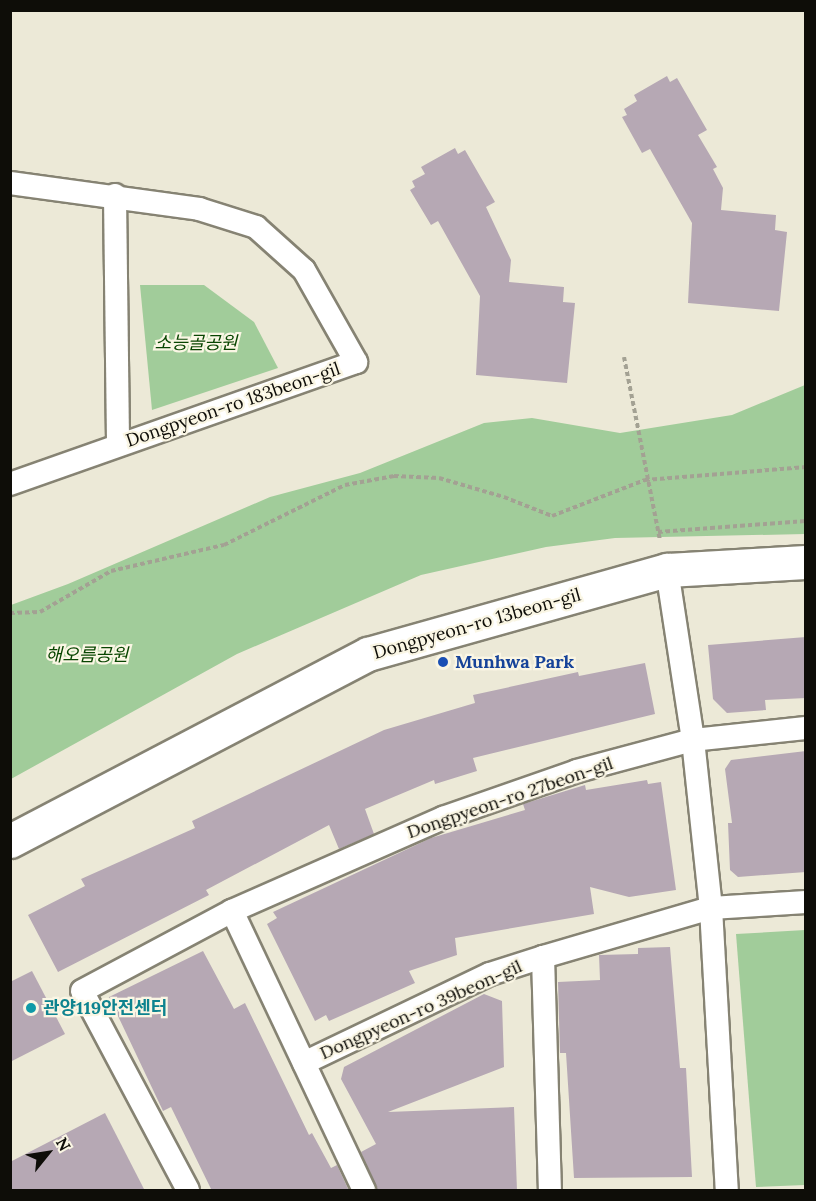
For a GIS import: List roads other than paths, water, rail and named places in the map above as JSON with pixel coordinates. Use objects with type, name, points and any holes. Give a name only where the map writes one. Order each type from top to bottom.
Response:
[{"type":"street","name":"Dongpyeon-ro 183beon-gil","points":[[10,183],[115,195],[199,209],[256,227],[304,270],[356,362],[10,484]]},
{"type":"street","name":"Dongpyeon-ro 183beon-gil","points":[[115,195],[118,445]]},
{"type":"street","name":"Dongpyeon-ro 13beon-gil","points":[[10,841],[368,654],[667,570],[806,562]]},
{"type":"street","points":[[667,570],[693,740],[711,908],[727,1191]]},
{"type":"street","name":"Dongpyeon-ro 27beon-gil","points":[[188,1191],[82,991],[232,911],[443,818],[577,771],[693,740],[806,728]]},
{"type":"street","name":"Dongpyeon-ro 39beon-gil","points":[[304,1063],[490,974],[543,957],[711,908],[806,902]]},
{"type":"street","points":[[232,911],[364,1191]]},
{"type":"street","points":[[543,957],[550,1191]]},
{"type":"place","name":"Munhwa Park","points":[[443,662]]},
{"type":"place","name":"관양119안전센터","points":[[31,1008]]},
{"type":"park label","name":"소능골공원","points":[[196,343]]},
{"type":"park label","name":"해오름공원","points":[[87,655]]}]
